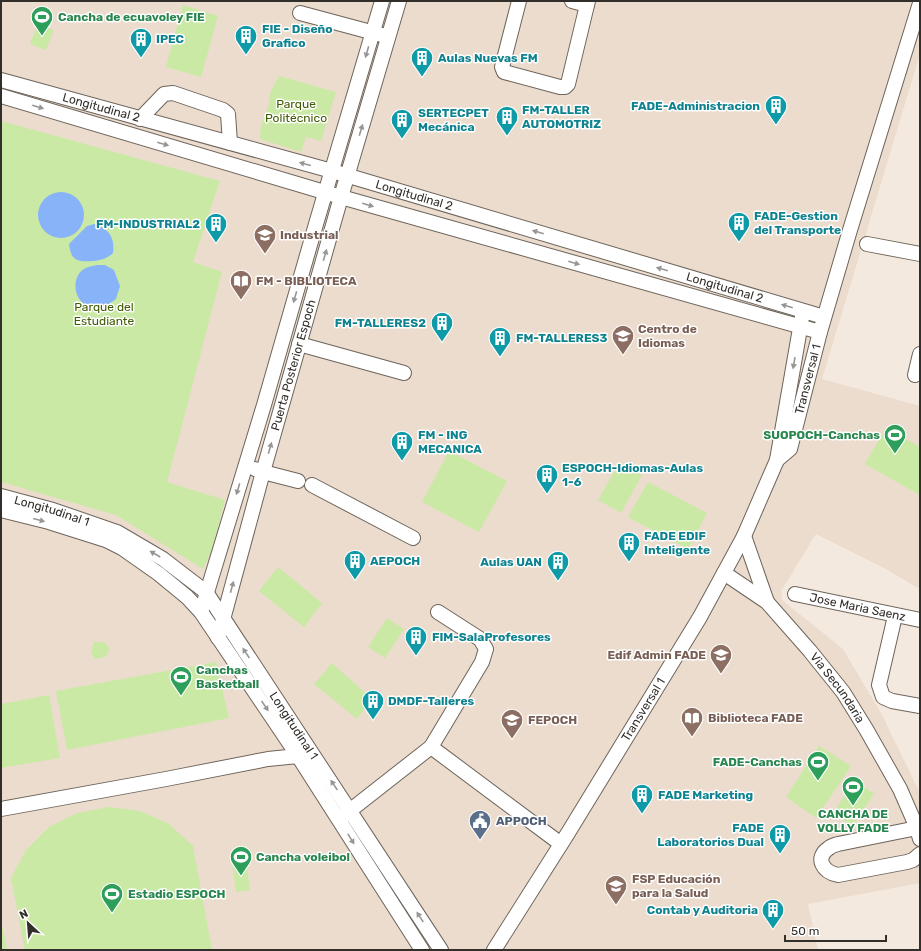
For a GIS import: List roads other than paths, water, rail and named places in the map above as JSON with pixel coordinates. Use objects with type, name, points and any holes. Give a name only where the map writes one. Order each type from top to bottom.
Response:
[{"type":"street","name":"Puerta Posterior Espoch","points":[[201,612],[246,465],[382,1]]},
{"type":"street","name":"Puerta Posterior Espoch","points":[[218,638],[299,344],[399,1]]},
{"type":"street","points":[[519,1],[502,67],[504,72],[560,87],[565,87],[568,84],[587,3],[572,1]]},
{"type":"street","name":"Transversal 1","points":[[777,460],[790,449],[824,317],[920,3]]},
{"type":"street","points":[[300,13],[389,36]]},
{"type":"street","name":"Longitudinal 2","points":[[1,80],[332,171],[824,317]]},
{"type":"street","points":[[140,119],[164,94],[173,93],[223,110],[228,114],[230,143]]},
{"type":"street","name":"Longitudinal 2","points":[[1,96],[341,197],[820,332]]},
{"type":"street","points":[[498,242],[504,222]]},
{"type":"street","points":[[867,244],[920,254]]},
{"type":"street","name":"Transversal 1","points":[[494,950],[561,844],[692,630],[744,536],[777,460],[803,311]]},
{"type":"street","points":[[299,344],[404,373]]},
{"type":"street","points":[[915,375],[920,354]]},
{"type":"street","points":[[246,465],[263,472],[298,480]]},
{"type":"street","points":[[312,485],[413,538]]},
{"type":"street","name":"Longitudinal 1","points":[[1,496],[53,510],[117,532],[162,559],[206,593],[441,950]]},
{"type":"street","name":"Longitudinal 1","points":[[1,510],[49,522],[106,540],[122,548],[159,574],[187,597],[201,612],[298,756],[422,950]]},
{"type":"street","points":[[744,536],[767,602]]},
{"type":"street","name":"Via Secundaria","points":[[724,573],[767,602],[810,651],[843,692],[900,789],[919,833],[838,844],[829,848],[823,854],[821,861],[824,869],[830,874],[838,875],[907,862],[914,860],[920,854]]},
{"type":"street","name":"Jose Maria Saenz","points":[[795,594],[920,620]]},
{"type":"street","points":[[339,820],[431,747],[482,662],[486,649],[480,638],[438,612]]},
{"type":"street","points":[[895,616],[879,685],[883,697],[892,701],[920,706]]},
{"type":"street","points":[[431,747],[561,844]]},
{"type":"street","points":[[1,812],[268,759],[298,756]]},
{"type":"water","points":[[61,192],[74,196],[80,202],[84,215],[80,228],[74,234],[61,238],[48,234],[42,228],[38,215],[42,202],[48,196]]},
{"type":"water","points":[[94,224],[104,228],[110,234],[113,242],[113,253],[106,258],[99,260],[79,261],[71,254],[69,244],[87,226]]},
{"type":"water","points":[[97,265],[105,265],[114,270],[120,286],[116,299],[100,308],[87,305],[81,301],[77,295],[76,289],[76,282],[82,270]]},
{"type":"place","name":"Cancha de ecuavoley FIE","points":[[42,36]]},
{"type":"place","name":"FIE - Diseño Grafico","points":[[246,56]]},
{"type":"place","name":"IPEC","points":[[141,58]]},
{"type":"place","name":"Aulas Nuevas FM","points":[[422,78]]},
{"type":"place","name":"FADE-Administracion","points":[[776,126]]},
{"type":"place","name":"FM-TALLER AUTOMOTRIZ","points":[[507,136]]},
{"type":"place","name":"SERTECPET Mecánica","points":[[402,140]]},
{"type":"place","name":"FADE-Gestion del Transporte","points":[[739,242]]},
{"type":"place","name":"FM-INDUSTRIAL2","points":[[216,244]]},
{"type":"place","name":"Industrial","points":[[265,254]]},
{"type":"place","name":"FM - BIBLIOTECA","points":[[241,300]]},
{"type":"place","name":"FM-TALLERES2","points":[[442,342]]},
{"type":"place","name":"Centro de Idiomas","points":[[623,356]]},
{"type":"place","name":"FM-TALLERES3","points":[[500,358]]},
{"type":"place","name":"SUOPOCH-Canchas","points":[[895,454]]},
{"type":"place","name":"FM - ING MECANICA","points":[[402,462]]},
{"type":"place","name":"ESPOCH-Idiomas-Aulas 1-6","points":[[547,494]]},
{"type":"place","name":"FADE EDIF Inteligente","points":[[629,562]]},
{"type":"place","name":"AEPOCH","points":[[355,580]]},
{"type":"place","name":"Aulas UAN","points":[[558,582]]},
{"type":"place","name":"FIM-SalaProfesores","points":[[416,656]]},
{"type":"place","name":"Edif Admin FADE","points":[[721,674]]},
{"type":"place","name":"Canchas Basketball","points":[[181,696]]},
{"type":"place","name":"DMDF-Talleres","points":[[373,720]]},
{"type":"place","name":"Biblioteca FADE","points":[[692,738]]},
{"type":"place","name":"FEPOCH","points":[[512,740]]},
{"type":"place","name":"FADE-Canchas","points":[[818,782]]},
{"type":"place","name":"CANCHA DE VOLLY FADE","points":[[853,806]]},
{"type":"place","name":"FADE Marketing","points":[[642,814]]},
{"type":"place","name":"APPOCH","points":[[480,840]]},
{"type":"place","name":"FADE Laboratorios Dual","points":[[780,854]]},
{"type":"place","name":"Cancha voleibol","points":[[241,876]]},
{"type":"place","name":"FSP Educación para la Salud","points":[[616,906]]},
{"type":"place","name":"Estadio ESPOCH","points":[[112,914]]},
{"type":"place","name":"Contab y Auditoria","points":[[773,930]]},
{"type":"park label","name":"Parque Politécnico","points":[[296,111]]},
{"type":"park label","name":"Parque del Estudiante","points":[[104,314]]}]
